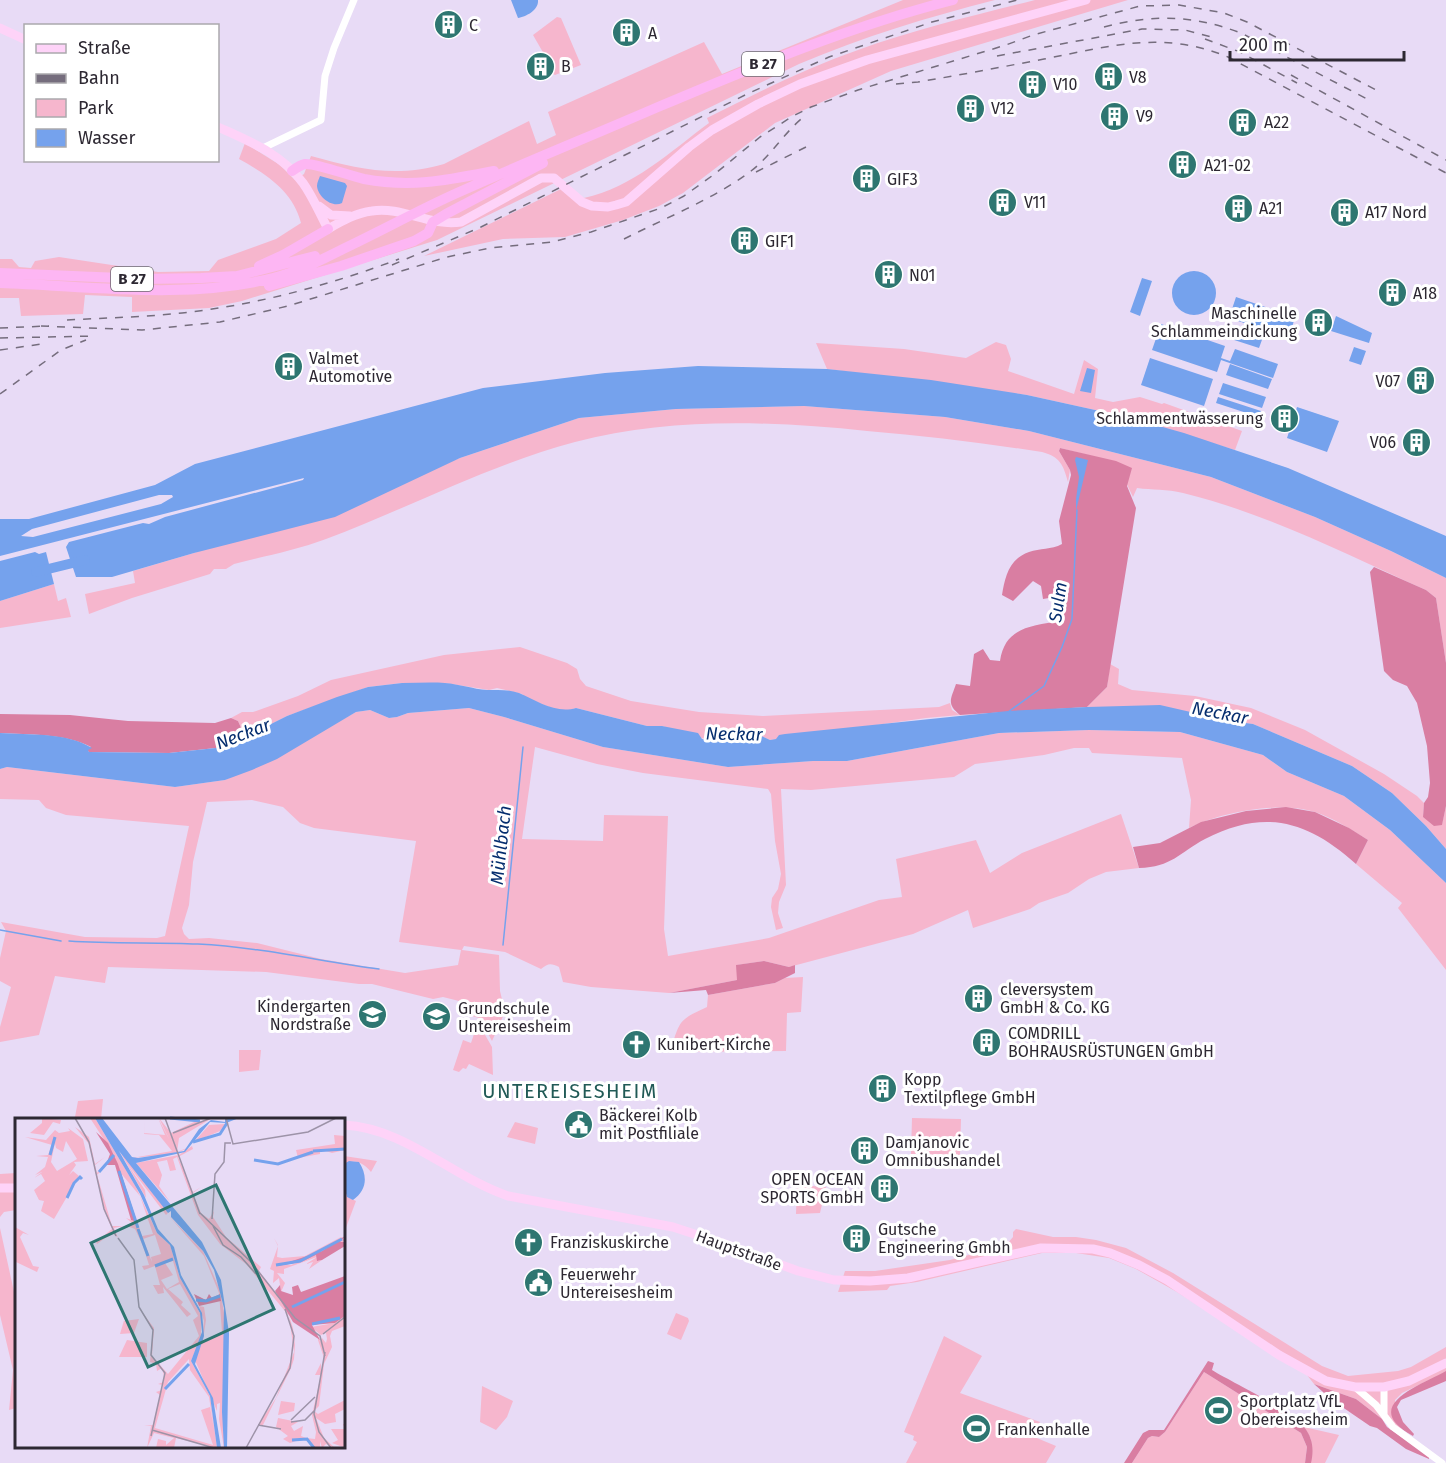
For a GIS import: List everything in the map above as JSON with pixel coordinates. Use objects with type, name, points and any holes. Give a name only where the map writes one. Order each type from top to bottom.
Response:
[{"type":"highway","name":"B 27","points":[[43,280],[130,289],[188,289],[273,278],[302,269],[432,206],[592,134],[832,37],[893,16],[948,1]]},
{"type":"highway","points":[[188,289],[206,293],[270,286],[296,280],[414,241],[428,233],[433,222],[567,151],[592,134]]},
{"type":"highway","points":[[292,171],[298,166],[310,164],[365,179],[420,183],[445,181],[493,171],[508,171]]},
{"type":"highway","points":[[221,276],[271,262],[328,229]]},
{"type":"highway","name":"B 27","points":[[2,278],[168,280],[237,276],[342,250]]},
{"type":"main road","points":[[309,192],[328,229],[354,216],[374,210],[451,224],[470,219],[541,178],[547,177],[554,178],[582,202],[592,206],[608,207],[626,201],[712,130],[800,84],[867,60],[1086,0]]},
{"type":"main road","points":[[0,28],[24,39]]},
{"type":"main road","points":[[219,127],[275,156],[292,171],[322,211],[331,215],[354,216]]},
{"type":"main road","name":"Hauptstraße","points":[[345,1125],[390,1136],[508,1196],[673,1227],[824,1278],[851,1281],[908,1278],[1041,1248],[1093,1249],[1139,1264],[1308,1373],[1326,1381],[1355,1388],[1380,1387],[1409,1381],[1446,1363]]},
{"type":"street","points":[[263,148],[321,120],[325,76],[354,0]]},
{"type":"street","points":[[1376,1406],[1380,1387]]},
{"type":"street","points":[[1380,1387],[1384,1415]]},
{"type":"street","points":[[1355,1388],[1376,1406],[1398,1431],[1442,1463]]},
{"type":"green space","points":[[903,0],[995,0],[896,28],[799,64],[437,240],[242,301],[209,308],[132,312],[132,297],[85,295],[83,314],[21,316],[19,298],[0,298],[0,259],[12,259],[19,267],[31,268],[35,261],[59,257],[158,272],[209,271],[218,260],[276,239],[301,223],[292,202],[285,193],[268,177],[239,159],[245,143],[280,165],[295,180],[304,174],[311,156],[361,168],[393,171],[444,164],[529,121],[537,144],[556,135],[548,112],[704,42],[722,74]]},
{"type":"green space","points":[[1035,0],[1128,0],[891,71],[775,123],[683,193],[659,206],[623,220],[565,237],[503,239],[424,256],[565,187],[584,198],[618,186],[650,167],[709,123],[707,118],[820,65],[902,35]]},
{"type":"green space","points":[[557,17],[561,18],[581,65],[555,75],[546,70],[549,66],[548,61],[533,35]]},
{"type":"green space","points":[[996,342],[1006,345],[1011,359],[1008,371],[1074,394],[1084,360],[1098,369],[1095,398],[1113,402],[1140,397],[1164,403],[1242,431],[1235,450],[1127,417],[1027,395],[827,369],[816,343],[904,349],[966,358]]},
{"type":"green space","points":[[804,406],[945,417],[1029,431],[1211,477],[1315,517],[1446,578],[1446,663],[1436,598],[1426,590],[1276,523],[1214,501],[1177,492],[1137,488],[1133,497],[1116,462],[1060,448],[1059,451],[1070,470],[1068,482],[1060,462],[1053,456],[1042,452],[911,435],[757,423],[647,428],[575,442],[511,462],[315,543],[234,564],[226,569],[214,569],[210,574],[89,614],[85,594],[135,583],[133,571],[194,553],[579,418],[676,409]]},
{"type":"green space","points":[[54,584],[58,601],[66,598],[71,617],[0,628],[0,601]]},
{"type":"green space","points":[[520,647],[567,663],[577,669],[580,679],[586,686],[631,701],[699,712],[763,716],[939,707],[950,703],[952,710],[960,715],[770,740],[757,734],[714,737],[708,740],[662,726],[647,726],[576,708],[567,711],[557,710],[526,698],[522,694],[497,688],[489,690],[445,683],[402,683],[368,687],[287,716],[234,743],[242,730],[238,721],[231,718],[242,712],[253,712],[298,696],[331,680],[444,655]]},
{"type":"green space","points":[[1110,664],[1119,669],[1118,684],[1132,690],[1195,696],[1251,708],[1305,730],[1384,774],[1417,796],[1424,803],[1423,817],[1442,824],[1446,806],[1446,849],[1392,793],[1352,766],[1253,724],[1087,707],[1107,687]]},
{"type":"green space","points":[[469,708],[603,747],[728,767],[847,761],[999,733],[1089,730],[1180,732],[1263,755],[1287,772],[1344,796],[1390,830],[1446,883],[1446,970],[1398,908],[1402,903],[1356,864],[1368,840],[1342,824],[1315,812],[1301,809],[1251,810],[1218,817],[1189,828],[1191,800],[1182,758],[1092,753],[1089,748],[1074,748],[1044,755],[975,764],[954,777],[811,790],[781,789],[786,885],[779,902],[778,913],[783,928],[776,930],[771,907],[781,874],[775,841],[771,794],[768,789],[643,773],[597,764],[535,747],[522,839],[603,841],[604,815],[668,816],[664,929],[668,956],[769,938],[879,900],[902,897],[896,859],[976,840],[990,873],[1022,853],[1121,814],[1139,868],[1106,872],[1089,879],[1068,893],[1039,903],[1030,909],[973,928],[968,910],[913,934],[789,967],[764,961],[737,965],[737,980],[669,993],[591,987],[563,982],[559,967],[554,965],[550,964],[541,969],[505,952],[464,946],[462,950],[499,955],[500,991],[505,1012],[492,1041],[484,1026],[477,1025],[479,1018],[472,1016],[475,1005],[443,997],[433,999],[372,984],[266,972],[108,967],[105,983],[55,976],[39,1035],[0,1042],[0,1027],[11,987],[0,981],[0,958],[6,931],[1,922],[85,937],[157,938],[165,936],[189,826],[66,815],[46,808],[39,800],[0,799],[0,769],[7,767],[175,787],[225,780],[356,712],[370,710],[389,718],[408,713]],"holes":[[[252,800],[283,807],[300,823],[314,828],[416,841],[399,942],[461,950],[458,965],[405,973],[321,959],[257,943],[209,938],[189,939],[182,928],[189,905],[193,862],[207,802]]]},
{"type":"green space","points":[[803,977],[801,1012],[787,1013],[786,1051],[672,1052],[679,1026],[686,1018],[707,1007],[708,995],[775,983],[785,978]]},
{"type":"green space","points":[[475,1031],[484,1033],[492,1047],[493,1075],[469,1064],[466,1069],[463,1068],[459,1072],[453,1070],[463,1040],[471,1043]]},
{"type":"green space","points":[[239,1050],[261,1050],[259,1070],[239,1072]]},
{"type":"green space","points":[[103,1099],[101,1118],[75,1117],[78,1101]]},
{"type":"green space","points":[[912,1118],[961,1119],[960,1156],[911,1154]]},
{"type":"green space","points":[[515,1122],[538,1128],[535,1144],[507,1137]]},
{"type":"green space","points":[[345,1156],[377,1161],[371,1172],[359,1162],[352,1161],[345,1164]]},
{"type":"green space","points":[[15,1173],[15,1210],[4,1212],[0,1217],[0,1174]]},
{"type":"green space","points":[[797,1185],[826,1187],[820,1213],[796,1214]]},
{"type":"green space","points":[[345,1190],[347,1197],[356,1201],[345,1230]]},
{"type":"green space","points":[[0,1228],[15,1296],[15,1408],[9,1410],[13,1370],[0,1315]]},
{"type":"green space","points":[[1016,1229],[1053,1237],[1096,1240],[1126,1248],[1173,1273],[1322,1366],[1348,1376],[1398,1371],[1411,1367],[1446,1347],[1446,1372],[1402,1393],[1395,1400],[1396,1422],[1402,1430],[1382,1419],[1356,1399],[1314,1384],[1307,1375],[1177,1292],[1136,1269],[1109,1258],[1076,1253],[1042,1253],[917,1282],[890,1286],[887,1290],[838,1292],[845,1271],[875,1271],[950,1260],[1006,1245]]},
{"type":"green space","points":[[676,1313],[688,1318],[689,1321],[681,1340],[667,1334]]},
{"type":"green space","name":"Frankenhalle","points":[[944,1336],[982,1356],[960,1393],[1040,1422],[1032,1436],[1056,1446],[1046,1463],[906,1463],[917,1442],[913,1440],[914,1436],[904,1432]]},
{"type":"green space","name":"Sportplatz VfL Obereisesheim","points":[[1204,1372],[1301,1433],[1307,1447],[1305,1463],[1132,1463],[1148,1438],[1159,1437],[1165,1432]]},
{"type":"green space","points":[[482,1386],[513,1401],[507,1417],[496,1430],[480,1422]]},
{"type":"green space","points":[[1304,1427],[1339,1435],[1325,1463],[1311,1463],[1311,1439]]},
{"type":"shaded area","points":[[1060,448],[1116,461],[1132,468],[1127,486],[1136,508],[1107,687],[1087,707],[960,715],[953,708],[951,698],[956,684],[970,686],[974,654],[983,649],[990,660],[1000,661],[1007,641],[1021,630],[1060,621],[1063,594],[1059,589],[1055,597],[1043,599],[1041,586],[1033,581],[1013,601],[1002,595],[1009,569],[1017,559],[1029,552],[1062,544],[1059,521],[1071,475],[1059,451]]},
{"type":"shaded area","points":[[1374,567],[1426,590],[1436,598],[1446,663],[1446,806],[1442,825],[1434,826],[1423,817],[1424,803],[1428,797],[1430,783],[1427,746],[1417,703],[1407,686],[1393,680],[1384,671],[1370,572]]},
{"type":"shaded area","points":[[0,714],[70,715],[128,721],[215,723],[231,718],[238,721],[242,730],[234,743],[225,747],[169,753],[89,752],[87,750],[91,747],[70,739],[0,733]]},
{"type":"shaded area","points":[[1286,807],[1315,812],[1368,840],[1356,864],[1338,849],[1303,829],[1266,822],[1227,829],[1205,839],[1168,862],[1139,868],[1133,847],[1160,843],[1201,822],[1246,811]]},
{"type":"shaded area","points":[[764,961],[789,967],[795,965],[795,973],[775,983],[708,995],[706,990],[669,993],[737,980],[736,965]]},
{"type":"shaded area","points":[[1208,1361],[1214,1363],[1212,1370],[1297,1420],[1307,1431],[1311,1440],[1311,1463],[1305,1463],[1307,1447],[1301,1433],[1204,1372],[1165,1432],[1159,1437],[1148,1438],[1132,1463],[1124,1463],[1143,1433],[1149,1430],[1164,1430]]},
{"type":"shaded area","points":[[1446,1371],[1446,1381],[1401,1400],[1397,1407],[1403,1422],[1414,1434],[1413,1436],[1398,1425],[1391,1415],[1393,1406],[1410,1390]]},
{"type":"shaded area","points":[[1314,1384],[1356,1399],[1382,1419],[1387,1427],[1429,1456],[1429,1459],[1406,1449],[1377,1428],[1370,1426],[1332,1400]]},
{"type":"water","points":[[511,0],[538,0],[538,4],[528,15],[518,18]]},
{"type":"water","points":[[320,176],[345,183],[347,186],[342,203],[330,203],[323,198],[317,186]]},
{"type":"water","points":[[1194,271],[1210,277],[1216,293],[1210,309],[1194,315],[1178,309],[1172,293],[1178,277]]},
{"type":"water","points":[[1142,278],[1152,281],[1140,316],[1130,312]]},
{"type":"water","points":[[1236,297],[1295,317],[1289,338],[1229,318]]},
{"type":"water","points":[[1336,316],[1372,333],[1369,343],[1331,331]]},
{"type":"water","points":[[1161,324],[1225,346],[1221,358],[1230,361],[1235,349],[1278,364],[1273,378],[1221,360],[1217,372],[1152,350]]},
{"type":"water","points":[[1233,326],[1263,337],[1259,348],[1228,338]]},
{"type":"water","points":[[1354,347],[1366,351],[1361,365],[1349,361]]},
{"type":"water","points":[[1150,358],[1213,379],[1204,406],[1141,385]]},
{"type":"water","points":[[1230,364],[1272,379],[1268,389],[1226,375]]},
{"type":"water","points":[[698,366],[827,369],[931,380],[1027,395],[1127,417],[1184,433],[1288,468],[1446,536],[1446,578],[1315,517],[1211,477],[1029,431],[945,417],[804,406],[676,409],[579,418],[460,458],[335,517],[194,553],[112,577],[76,577],[66,547],[69,542],[143,523],[149,524],[165,517],[304,478],[0,556],[0,519],[29,519],[155,485],[195,464],[483,388],[605,373]],"holes":[[[159,495],[172,495],[173,497],[161,504],[33,537],[21,536],[32,529]]]},
{"type":"water","points":[[1087,368],[1095,370],[1091,393],[1080,391]]},
{"type":"water","points":[[1223,383],[1266,397],[1262,408],[1219,394]]},
{"type":"water","points":[[1218,397],[1261,411],[1259,417],[1216,403]]},
{"type":"water","points":[[1297,407],[1339,421],[1327,452],[1287,438]]},
{"type":"water","points":[[1076,457],[1088,460],[1076,511],[1079,477]]},
{"type":"water","points":[[35,552],[39,554],[46,552],[54,584],[0,601],[0,561]]},
{"type":"water","points":[[402,683],[445,683],[511,691],[554,708],[576,708],[647,726],[662,726],[698,733],[702,739],[708,740],[757,734],[770,740],[785,734],[1008,711],[1160,705],[1253,724],[1352,766],[1392,793],[1446,849],[1446,883],[1390,830],[1344,796],[1287,772],[1263,755],[1180,732],[1089,730],[999,733],[847,761],[728,767],[603,747],[469,708],[408,713],[389,718],[370,710],[356,712],[277,759],[225,780],[175,787],[7,767],[0,769],[0,733],[47,735],[71,739],[92,748],[88,750],[89,752],[169,753],[225,747],[287,716],[337,697],[368,687]]},
{"type":"water","points":[[349,1161],[359,1162],[364,1172],[365,1182],[361,1192],[353,1200],[347,1197],[345,1190],[345,1163]]},
{"type":"waterway","name":"Sulm","points":[[1008,712],[1044,686],[1072,619],[1077,510]]},
{"type":"waterway","name":"Neckar","points":[[36,572],[85,560]]},
{"type":"waterway","name":"Mühlbach","points":[[503,945],[523,747]]},
{"type":"waterway","points":[[0,930],[61,941]]},
{"type":"waterway","points":[[69,941],[221,946],[379,969]]},
{"type":"railway","points":[[392,265],[481,227],[747,94],[829,57],[932,22],[1017,0]]},
{"type":"railway","points":[[41,326],[142,330],[220,322],[288,306],[447,257],[490,248],[552,242],[591,232],[661,208],[684,196],[760,137],[811,107],[1033,35],[1140,6],[1179,5],[1224,13],[1247,22],[1376,90]]},
{"type":"railway","points":[[1104,27],[1157,18],[1190,20],[1223,27],[1241,33],[1369,100]]},
{"type":"railway","points":[[997,56],[1142,29],[1185,30],[1215,38]]},
{"type":"railway","points":[[1205,39],[1240,52],[1297,83]]},
{"type":"railway","points":[[896,84],[950,77],[1115,46],[1159,42],[1181,44],[1228,57],[1446,173]]},
{"type":"railway","points":[[1291,75],[1446,160]]},
{"type":"railway","points":[[624,239],[737,181],[759,165],[806,115]]},
{"type":"railway","points":[[756,172],[806,147]]},
{"type":"railway","points":[[67,320],[168,314],[237,305],[320,285],[399,259]]},
{"type":"railway","points":[[0,328],[49,326]]},
{"type":"railway","points":[[0,338],[94,336]]},
{"type":"railway","points":[[0,394],[61,350],[86,340]]},
{"type":"railway","points":[[0,350],[42,344]]},
{"type":"place","name":"C","points":[[448,25]]},
{"type":"place","name":"A","points":[[627,33]]},
{"type":"place","name":"B","points":[[540,66]]},
{"type":"place","name":"V8","points":[[1108,77]]},
{"type":"place","name":"V10","points":[[1032,84]]},
{"type":"place","name":"V12","points":[[970,108]]},
{"type":"place","name":"V9","points":[[1115,116]]},
{"type":"place","name":"A22","points":[[1243,122]]},
{"type":"place","name":"A21-02","points":[[1183,165]]},
{"type":"place","name":"GIF3","points":[[866,179]]},
{"type":"place","name":"V11","points":[[1003,202]]},
{"type":"place","name":"A21","points":[[1238,208]]},
{"type":"place","name":"A17 Nord","points":[[1344,212]]},
{"type":"place","name":"GIF1","points":[[744,241]]},
{"type":"place","name":"N01","points":[[888,275]]},
{"type":"place","name":"A18","points":[[1392,293]]},
{"type":"place","name":"Maschinelle Schlammeindickung","points":[[1318,322]]},
{"type":"place","name":"Valmet Automotive","points":[[288,367]]},
{"type":"place","name":"V07","points":[[1421,381]]},
{"type":"place","name":"Schlammentwässerung","points":[[1284,418]]},
{"type":"place","name":"V06","points":[[1417,442]]},
{"type":"place","name":"cleversystem GmbH & Co. KG","points":[[979,998]]},
{"type":"place","name":"Kindergarten Nordstraße","points":[[372,1015]]},
{"type":"place","name":"Grundschule Untereisesheim","points":[[437,1017]]},
{"type":"place","name":"COMDRILL BOHRAUSRÜSTUNGEN GmbH","points":[[987,1042]]},
{"type":"place","name":"Kunibert-Kirche","points":[[636,1044]]},
{"type":"place","name":"Kopp Textilpflege GmbH","points":[[883,1088]]},
{"type":"place","name":"Bäckerei Kolb mit Postfiliale","points":[[578,1124]]},
{"type":"place","name":"Damjanovic Omnibushandel","points":[[864,1151]]},
{"type":"place","name":"OPEN OCEAN SPORTS GmbH","points":[[885,1188]]},
{"type":"place","name":"Gutsche Engineering Gmbh","points":[[857,1238]]},
{"type":"place","name":"Franziskuskirche","points":[[529,1242]]},
{"type":"place","name":"Feuerwehr Untereisesheim","points":[[539,1283]]},
{"type":"place","name":"Sportplatz VfL Obereisesheim","points":[[1219,1410]]},
{"type":"place","name":"Frankenhalle","points":[[976,1429]]},
{"type":"district","name":"UNTEREISESHEIM","points":[[570,1091]]}]
